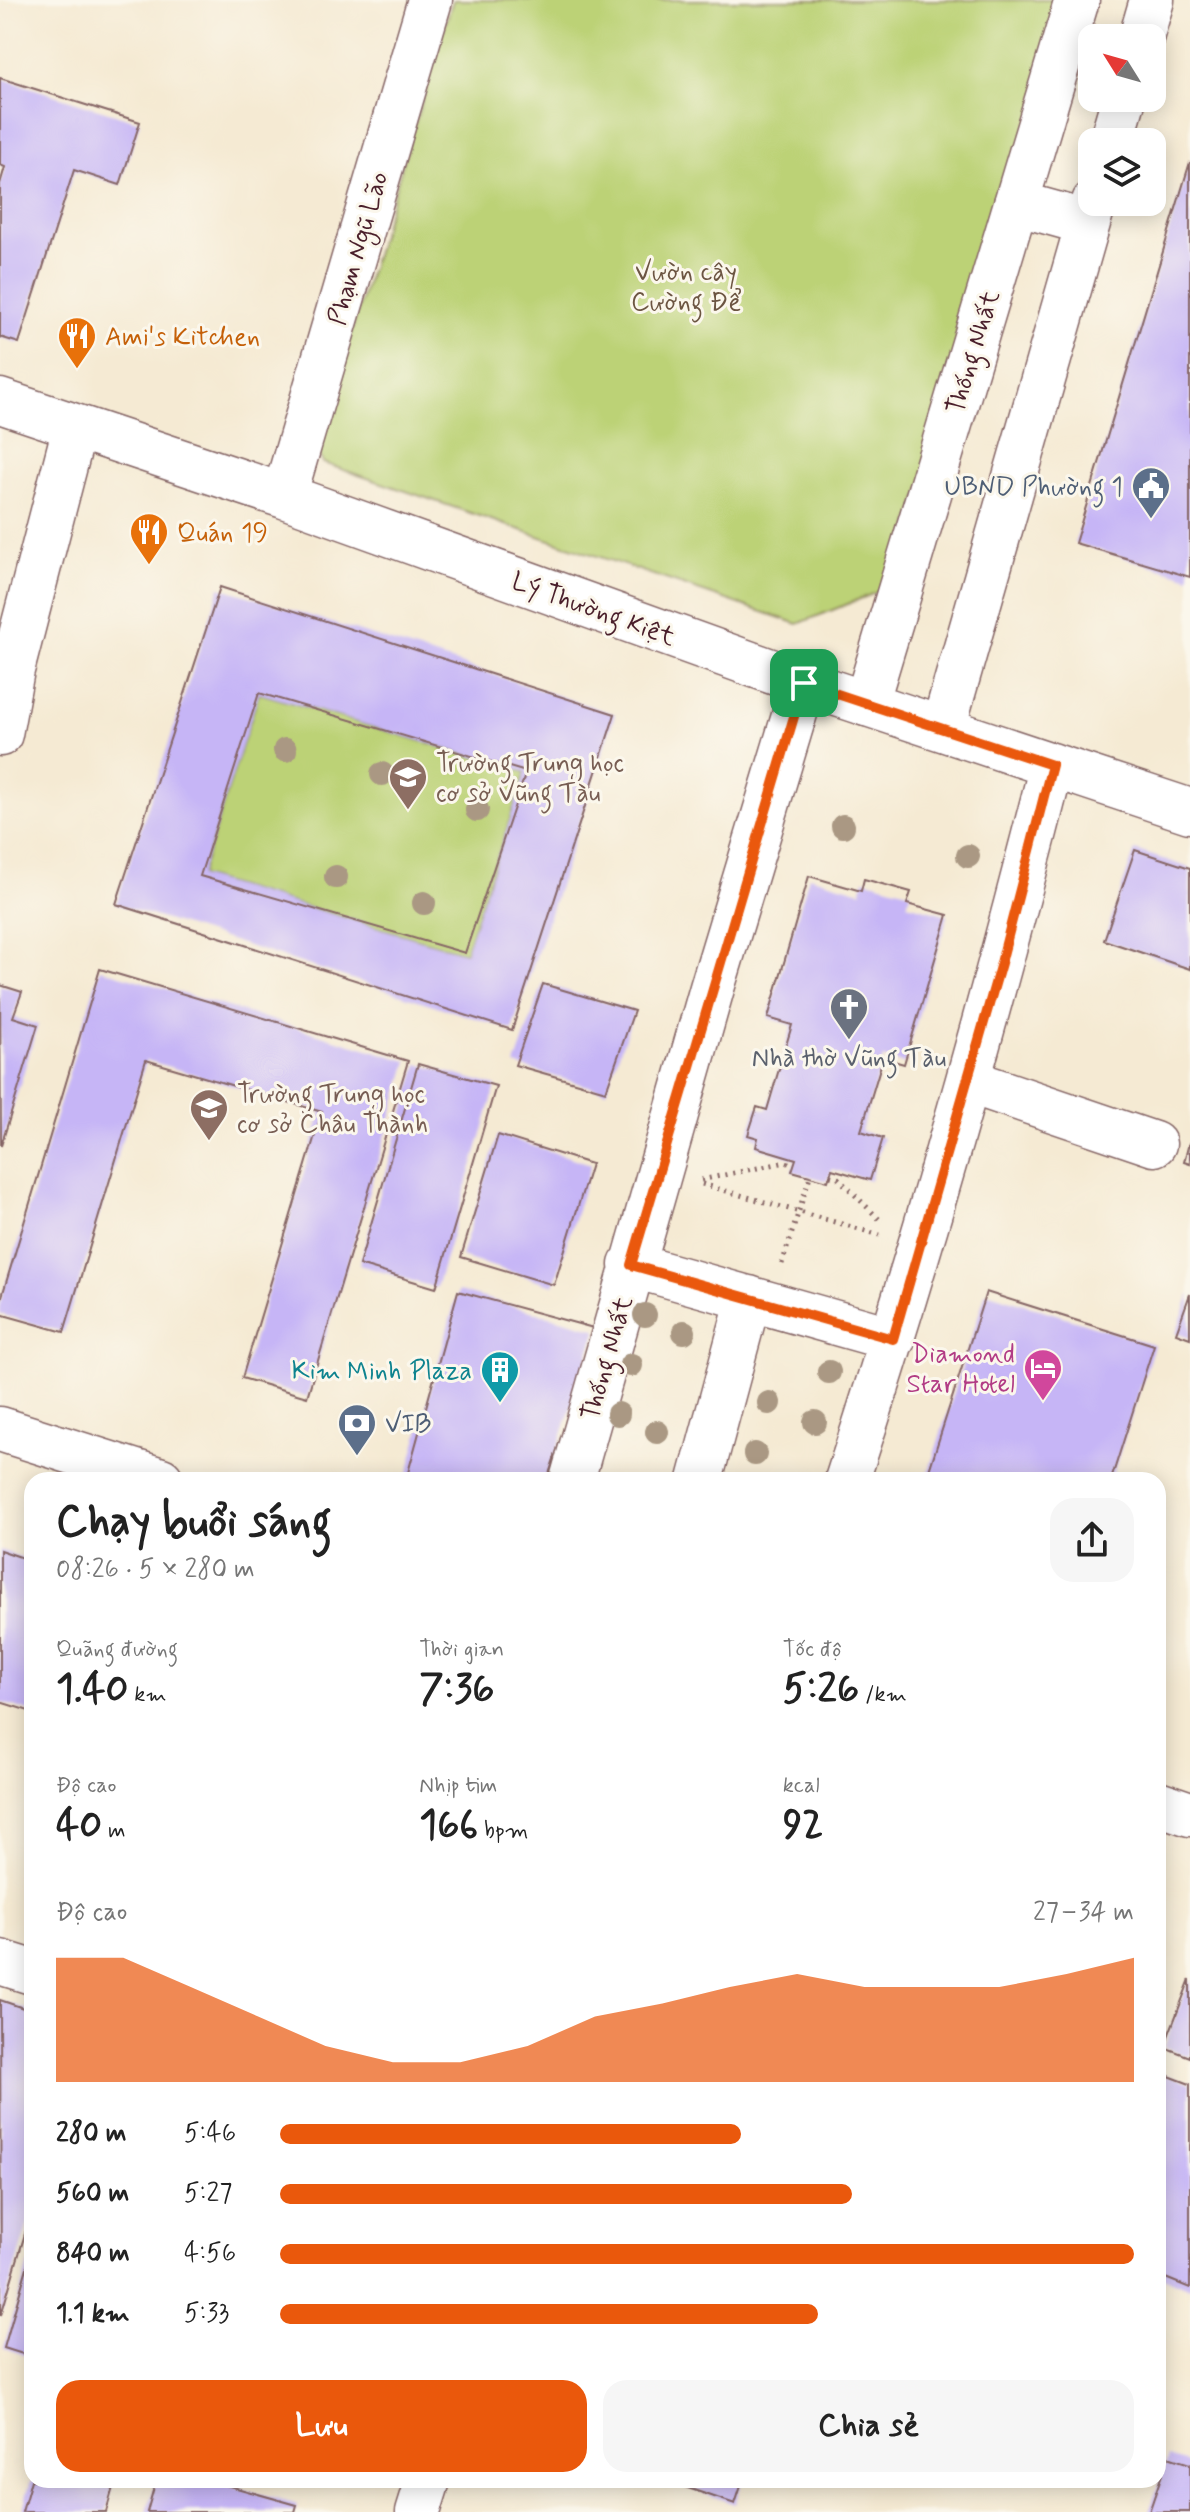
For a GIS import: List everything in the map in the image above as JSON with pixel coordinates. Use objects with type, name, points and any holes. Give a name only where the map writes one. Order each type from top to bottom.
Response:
[{"type":"street","name":"Phạm Ngũ Lão","points":[[284,496],[430,0]]},
{"type":"street","name":"Thống Nhất","points":[[866,704],[1077,0]]},
{"type":"street","points":[[1145,24],[1152,0]]},
{"type":"street","points":[[1016,203],[1078,211]]},
{"type":"street","points":[[943,728],[1090,216]]},
{"type":"street","name":"Lý Thường Kiệt","points":[[0,401],[284,496],[804,683],[1190,811]]},
{"type":"street","points":[[0,734],[12,670],[75,427]]},
{"type":"street","name":"Thống Nhất","points":[[574,1472],[631,1265],[804,683]]},
{"type":"street","points":[[850,1472],[893,1339],[911,1244],[968,1081],[1052,765]]},
{"type":"street","points":[[968,1081],[1154,1144]]},
{"type":"street","points":[[631,1265],[764,1284],[893,1339]]},
{"type":"street","points":[[703,1472],[764,1284]]},
{"type":"street","points":[[0,1429],[136,1472]]},
{"type":"street","points":[[1166,1806],[1190,1814]]},
{"type":"street","points":[[0,1962],[24,1970]]},
{"type":"street","points":[[418,2512],[426,2488]]},
{"type":"path","points":[[794,1165],[786,1162],[693,1182],[911,1244]]},
{"type":"path","points":[[764,1284],[799,1212],[810,1176]]},
{"type":"path","points":[[830,1176],[838,1178],[911,1244]]},
{"type":"green space","name":"Vườn cây Cường Để","points":[[453,0],[1074,0],[890,587],[798,624],[323,463],[316,448]]},
{"type":"green space","points":[[259,693],[526,772],[465,953],[200,876]]},
{"type":"building","points":[[0,78],[140,122],[120,185],[74,170],[19,343],[0,337],[0,184],[5,167],[0,165]]},
{"type":"building","points":[[1190,162],[1190,577],[1075,543]]},
{"type":"building","points":[[220,587],[615,714],[512,1030],[116,904]],"holes":[[[259,693],[526,772],[465,953],[200,876]]]},
{"type":"building","points":[[1135,850],[1190,868],[1190,969],[1104,940]]},
{"type":"building","name":"Nhà thờ Vũng Tàu","points":[[809,876],[861,891],[864,879],[911,892],[907,904],[948,915],[904,1064],[883,1058],[861,1131],[883,1138],[870,1180],[832,1169],[828,1181],[792,1171],[796,1159],[756,1147],[758,1138],[748,1135],[757,1107],[767,1110],[792,1025],[768,1018]]},
{"type":"building","points":[[100,969],[408,1061],[307,1397],[242,1378],[322,1112],[146,1060],[64,1332],[0,1314],[0,1303]]},
{"type":"building","points":[[543,984],[634,1011],[606,1091],[515,1065]]},
{"type":"building","points":[[0,985],[22,992],[13,1017],[38,1025],[1,1146]]},
{"type":"building","points":[[418,1064],[496,1086],[436,1288],[359,1265]]},
{"type":"building","points":[[498,1135],[591,1164],[554,1285],[461,1257]]},
{"type":"building","points":[[1190,1143],[1190,1164],[1184,1162]]},
{"type":"building","name":"Kim Minh Plaza","points":[[458,1291],[597,1329],[550,1472],[408,1472]]},
{"type":"building","name":"Diamond Star Hotel","points":[[986,1292],[1154,1345],[1114,1472],[929,1472]]},
{"type":"building","points":[[1190,1294],[1190,1338],[1176,1333]]},
{"type":"building","points":[[0,1550],[24,1558],[24,1710],[0,1702]]},
{"type":"building","points":[[1190,1979],[1190,2057],[1166,2048]]},
{"type":"building","points":[[0,2000],[24,2008],[24,2237],[1,2315]]},
{"type":"building","points":[[1166,2075],[1190,2084],[1190,2288],[1166,2278]]},
{"type":"building","points":[[24,2278],[24,2354],[4,2348]]},
{"type":"building","points":[[1168,2457],[1190,2464],[1190,2512],[1149,2512],[1157,2488],[1166,2488]]},
{"type":"building","points":[[29,2488],[113,2488],[106,2512],[22,2512]]},
{"type":"building","points":[[154,2488],[236,2488],[297,2505],[295,2512],[147,2512]]},
{"type":"building","points":[[688,2488],[740,2488],[735,2504]]},
{"type":"place","name":"Ami's Kitchen","points":[[77,370]]},
{"type":"place","name":"UBND Phường 1","points":[[1151,520]]},
{"type":"place","name":"Quán 19","points":[[149,566]]},
{"type":"place","name":"Trường Trung học cơ sở Vũng Tàu","points":[[408,811]]},
{"type":"place","name":"Nhà thờ Vũng Tàu","points":[[849,1041]]},
{"type":"place","name":"Trường Trung học cơ sở Châu Thành","points":[[209,1142]]},
{"type":"place","name":"Diamond Star Hotel","points":[[1043,1402]]},
{"type":"place","name":"Kim Minh Plaza","points":[[500,1404]]},
{"type":"place","name":"VIB","points":[[357,1457]]},
{"type":"route","points":[[804,683],[1052,765],[1001,963],[893,1339],[631,1265],[804,683]]}]
